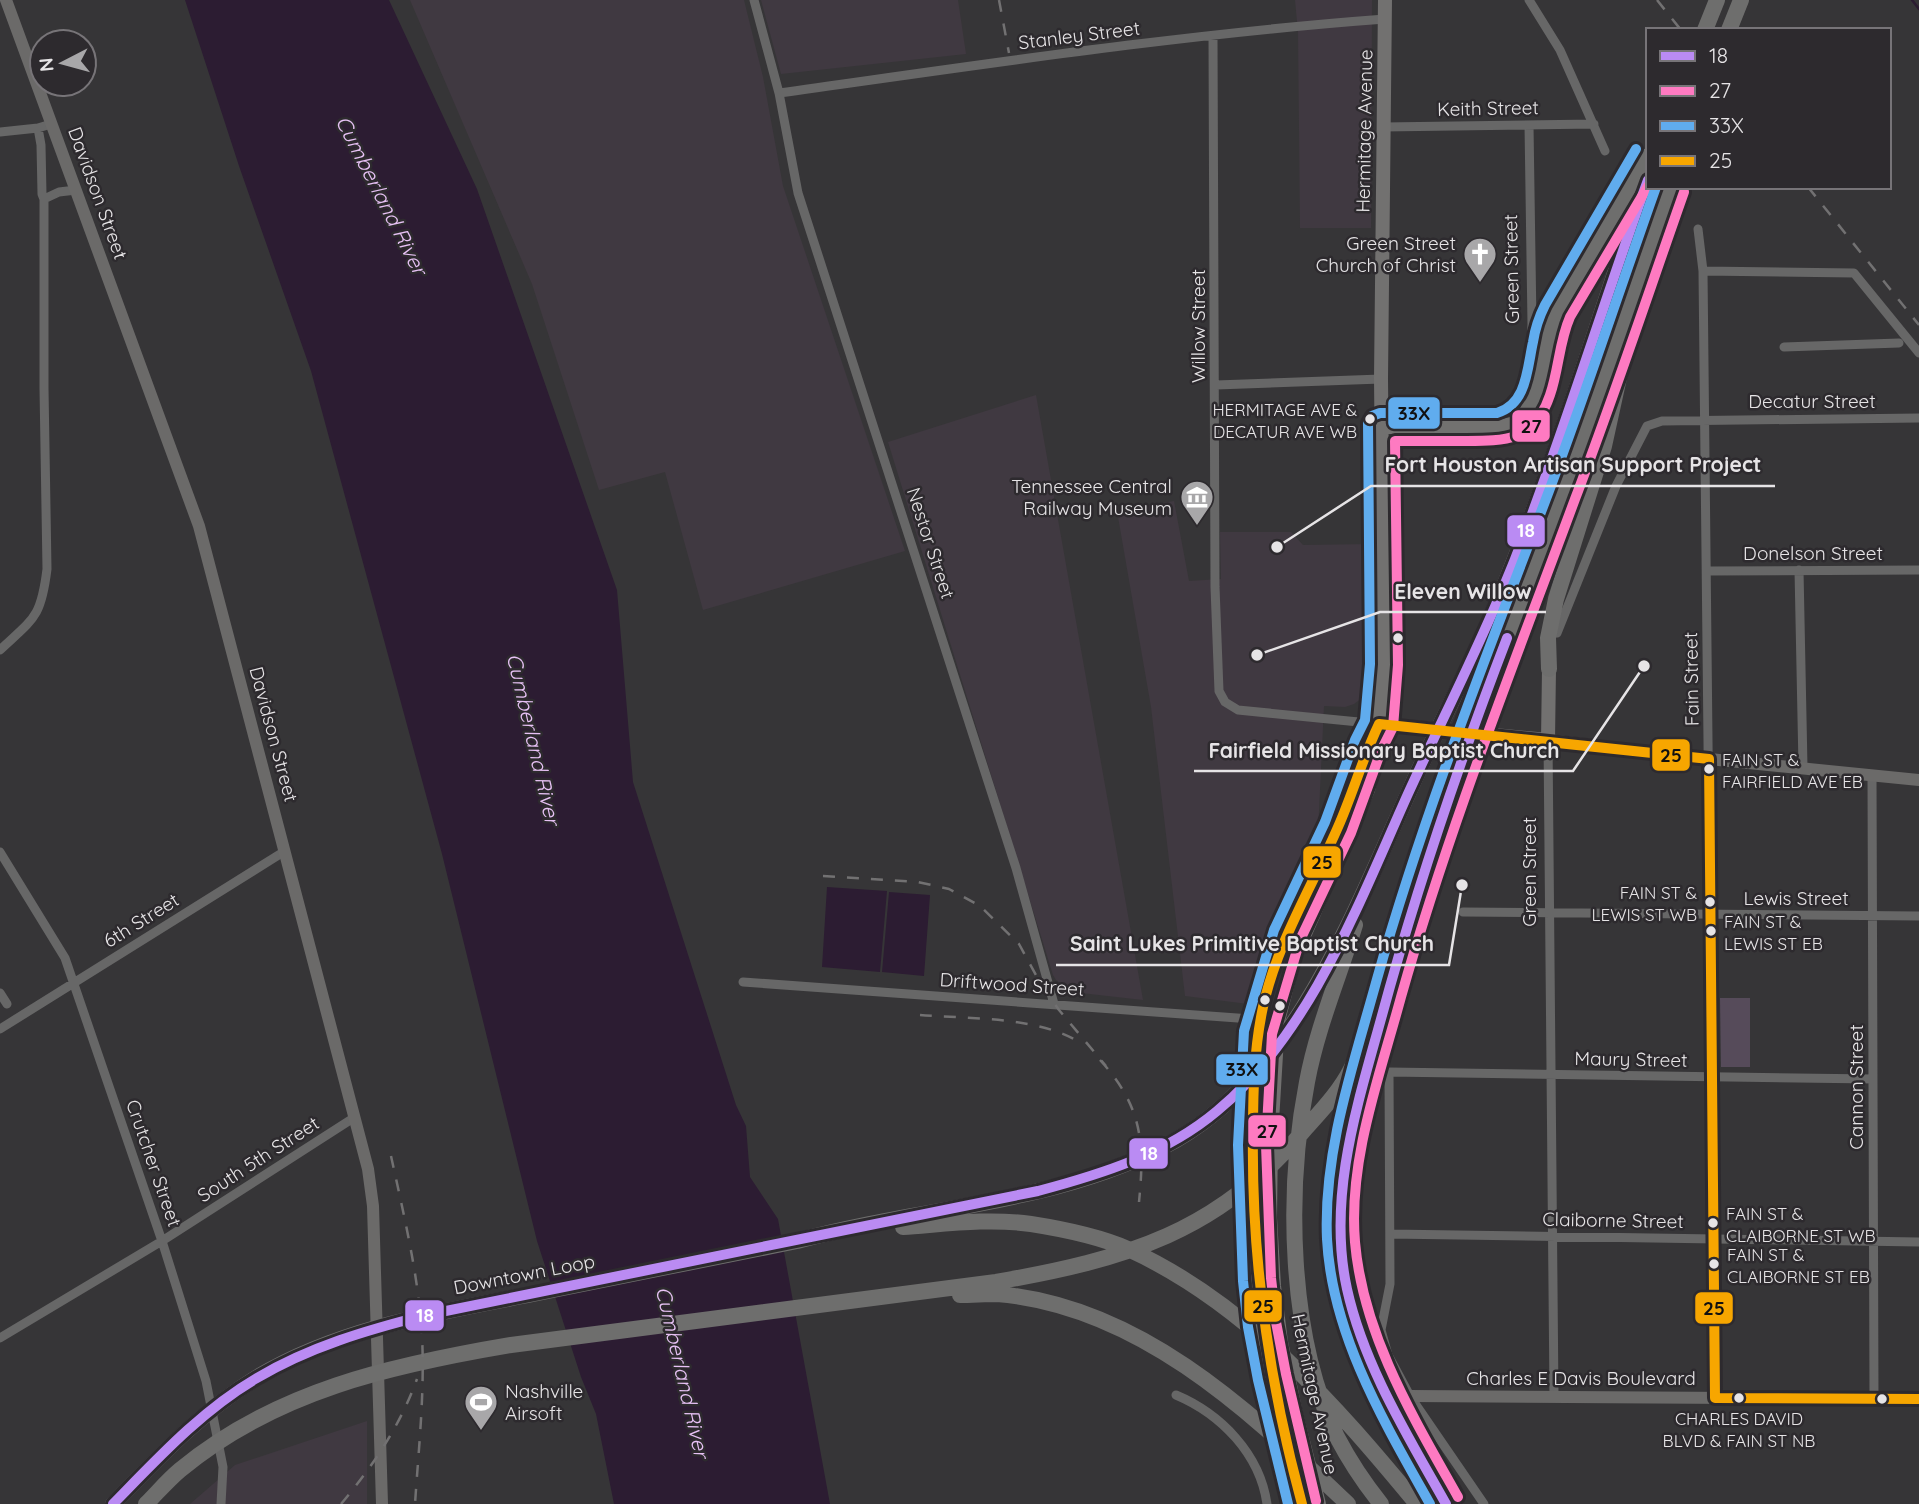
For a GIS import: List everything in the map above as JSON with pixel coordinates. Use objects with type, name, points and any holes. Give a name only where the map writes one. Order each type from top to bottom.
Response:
[{"type":"highway","points":[[1706,28],[1717,0]]},
{"type":"highway","points":[[1730,28],[1741,0]]},
{"type":"highway","points":[[1527,412],[1540,381],[1550,330],[1564,298],[1646,159]]},
{"type":"highway","points":[[830,1232],[1009,1198],[1081,1180],[1130,1162],[1177,1139],[1216,1111],[1265,1062],[1298,1017],[1328,962],[1482,637],[1527,528],[1646,185]]},
{"type":"highway","points":[[1446,1504],[1378,1374],[1357,1325],[1347,1287],[1341,1239],[1342,1188],[1356,1112],[1396,961],[1431,846],[1479,710],[1567,481],[1670,189]]},
{"type":"highway","points":[[1549,669],[1548,638],[1556,598],[1604,446],[1645,258]]},
{"type":"highway","points":[[1372,872],[1324,1018],[1307,1082],[1297,1162],[1295,1234],[1302,1321],[1322,1398],[1337,1437],[1381,1504]]},
{"type":"highway","points":[[146,1504],[178,1471],[213,1445],[288,1402],[331,1385],[380,1371],[511,1345],[856,1298],[996,1282],[1072,1269],[1157,1241],[1195,1224],[1260,1178],[1323,1109],[1351,1071],[1396,961]]},
{"type":"highway","points":[[830,1232],[973,1221],[1007,1222],[1063,1230],[1128,1249],[1222,1304],[1309,1382],[1370,1447],[1417,1504]]},
{"type":"highway","name":"Downtown Loop","points":[[113,1504],[182,1435],[256,1378],[302,1355],[351,1336],[421,1317],[830,1232]]},
{"type":"highway","points":[[856,1298],[996,1294],[1035,1300],[1072,1310],[1141,1338],[1216,1387],[1269,1429],[1348,1504]]},
{"type":"main road","name":"Hermitage Avenue","points":[[1318,1502],[1281,1342],[1270,1218],[1271,1138],[1278,1021],[1294,959],[1368,790],[1380,745],[1384,665],[1381,379],[1385,0]]},
{"type":"main road","points":[[1381,426],[1503,426],[1515,423],[1527,412]]},
{"type":"main road","name":"Green Street","points":[[1548,740],[1549,669]]},
{"type":"main road","name":"Hermitage Avenue","points":[[1302,1504],[1280,1417],[1262,1324],[1253,1208],[1254,1094],[1261,1021],[1287,935],[1338,827],[1368,745],[1379,724]]},
{"type":"main road","points":[[1379,724],[1548,740]]},
{"type":"street","name":"Davidson Street","points":[[3,0],[199,526],[355,1117],[368,1169],[373,1206],[382,1504]]},
{"type":"street","name":"Nestor Street","points":[[754,0],[779,93],[798,193],[1016,868],[1054,1004]]},
{"type":"street","points":[[1529,0],[1560,50],[1605,151]]},
{"type":"street","name":"Stanley Street","points":[[779,93],[1014,60],[1385,19]]},
{"type":"street","name":"Willow Street","points":[[1213,36],[1215,587],[1218,684],[1223,699],[1238,710],[1379,724]]},
{"type":"street","points":[[0,132],[51,124]]},
{"type":"street","name":"Keith Street","points":[[1383,127],[1594,124]]},
{"type":"street","name":"Green Street","points":[[1527,412],[1532,324],[1529,125]]},
{"type":"street","name":"Davidson Street","points":[[0,650],[32,623],[44,596],[47,558],[44,199],[41,194],[41,145],[38,128]]},
{"type":"street","points":[[44,199],[59,192],[76,190]]},
{"type":"street","name":"Fain Street","points":[[1698,229],[1703,271],[1715,1398]]},
{"type":"street","points":[[1703,271],[1854,273],[1919,353]]},
{"type":"street","points":[[1784,347],[1899,344]]},
{"type":"street","points":[[1216,385],[1381,379]]},
{"type":"street","name":"Decatur Street","points":[[1705,420],[1919,418]]},
{"type":"street","name":"Green Street","points":[[1549,669],[1564,612],[1616,486],[1647,426],[1662,421],[1705,420]]},
{"type":"street","name":"Donelson Street","points":[[1707,571],[1919,569]]},
{"type":"street","points":[[1800,570],[1803,767]]},
{"type":"street","points":[[1548,740],[1709,760],[1919,780]]},
{"type":"street","name":"Green Street","points":[[1548,740],[1554,1396]]},
{"type":"street","name":"Cannon Street","points":[[1872,775],[1874,1399]]},
{"type":"street","name":"6th Street","points":[[0,1029],[285,851]]},
{"type":"street","name":"Crutcher Street","points":[[0,852],[65,958],[162,1241],[206,1381],[223,1467],[220,1504]]},
{"type":"street","name":"Lewis Street","points":[[1463,912],[1919,916]]},
{"type":"street","name":"Driftwood Street","points":[[743,982],[1278,1021]]},
{"type":"street","points":[[0,993],[7,1004]]},
{"type":"street","name":"Maury Street","points":[[1390,1234],[1389,1072],[1873,1079]]},
{"type":"street","name":"South 5th Street","points":[[0,1338],[162,1241],[355,1117]]},
{"type":"street","points":[[1390,1234],[1390,1284],[1381,1330],[1388,1354],[1410,1396],[1484,1504]]},
{"type":"street","name":"Claiborne Street","points":[[1390,1234],[1919,1242]]},
{"type":"street","points":[[1176,1395],[1198,1404],[1243,1447],[1259,1477],[1267,1504]]},
{"type":"street","name":"Charles E Davis Boulevard","points":[[1410,1396],[1919,1399]]},
{"type":"shaded area","points":[[410,0],[744,0],[763,77],[783,186],[905,551],[703,610],[665,472],[599,490],[532,284]]},
{"type":"shaded area","points":[[761,0],[958,0],[966,54],[781,74]]},
{"type":"shaded area","points":[[1295,0],[1372,0],[1371,228],[1300,228],[1298,32]]},
{"type":"shaded area","points":[[1036,395],[1143,1000],[1072,992],[1053,975],[888,442]]},
{"type":"shaded area","points":[[1174,501],[1189,581],[1221,579],[1220,532],[1291,532],[1303,545],[1372,544],[1371,683],[1362,698],[1354,704],[1345,707],[1324,706],[1318,832],[1286,897],[1248,1004],[1185,996],[1151,707],[1117,511]]},
{"type":"shaded area","points":[[1720,998],[1750,998],[1750,1067],[1721,1067]]},
{"type":"shaded area","points":[[367,1421],[367,1504],[190,1504],[235,1465]]},
{"type":"water","name":"Cumberland River","points":[[185,0],[389,0],[477,189],[617,590],[633,782],[736,1105],[746,1126],[750,1177],[778,1219],[830,1504],[614,1504],[596,1414],[581,1377],[537,1241],[442,854],[311,371],[239,166]]},
{"type":"water","points":[[827,887],[887,891],[880,972],[822,967]]},
{"type":"water","points":[[889,892],[930,895],[924,976],[882,972]]},
{"type":"waterway","points":[[1912,0],[1919,9]]},
{"type":"railway","points":[[999,0],[1009,53]]},
{"type":"railway","points":[[1657,0],[1679,28]]},
{"type":"railway","points":[[1810,189],[1919,325]]},
{"type":"railway","points":[[823,876],[918,882],[949,889],[980,906],[1019,944],[1043,988],[1106,1066]]},
{"type":"railway","points":[[920,1015],[1026,1024],[1046,1028],[1082,1044]]},
{"type":"railway","points":[[1100,1060],[1125,1093],[1138,1126],[1141,1161],[1139,1202]]},
{"type":"railway","points":[[391,1156],[412,1259],[421,1321],[422,1390],[415,1504]]},
{"type":"railway","points":[[341,1504],[385,1445],[417,1379]]},
{"type":"transit line","name":"33X","points":[[1288,1504],[1258,1380],[1243,1281],[1238,1145],[1244,1031],[1274,930],[1325,822],[1365,720],[1370,664],[1368,423],[1372,416],[1380,413],[1497,413],[1514,402],[1524,384],[1536,328],[1545,305],[1636,149]]},
{"type":"transit line","name":"18","points":[[113,1504],[181,1436],[217,1405],[277,1367],[339,1340],[426,1315],[1038,1191],[1109,1170],[1155,1151],[1217,1111],[1250,1080],[1305,1006],[1329,965],[1370,880],[1515,559],[1646,186]]},
{"type":"transit line","name":"27","points":[[1316,1501],[1286,1374],[1271,1278],[1266,1145],[1272,1034],[1300,940],[1351,833],[1381,751],[1393,727],[1398,665],[1395,441],[1490,441],[1515,436],[1526,431],[1535,422],[1550,395],[1570,317],[1646,189]]},
{"type":"transit line","name":"33X","points":[[1430,1504],[1363,1377],[1339,1309],[1331,1275],[1327,1239],[1327,1206],[1335,1140],[1359,1043],[1415,855],[1563,453],[1655,189]]},
{"type":"transit line","name":"27","points":[[1458,1497],[1408,1406],[1379,1342],[1368,1310],[1355,1242],[1354,1211],[1361,1149],[1384,1057],[1440,871],[1684,192]]},
{"type":"transit line","name":"18","points":[[1446,1504],[1402,1426],[1364,1346],[1347,1289],[1340,1221],[1354,1119],[1394,971],[1455,779],[1507,638]]},
{"type":"transit line","name":"25","points":[[1379,724],[1709,759],[1715,1398],[1919,1399]]},
{"type":"transit line","name":"25","points":[[1302,1504],[1271,1366],[1259,1274],[1253,1180],[1256,1054],[1263,1007],[1277,960],[1338,827],[1379,724]]},
{"type":"place","name":"Green Street Church of Christ","points":[[1480,284]]},
{"type":"place","name":"HERMITAGE AVE & DECATUR AVE WB","points":[[1370,419]]},
{"type":"place","name":"Tennessee Central Railway Museum","points":[[1197,527]]},
{"type":"place","name":"Fort Houston Artisan Support Project","points":[[1277,547]]},
{"type":"place","name":"Eleven Willow","points":[[1257,655]]},
{"type":"place","name":"Fairfield Missionary Baptist Church","points":[[1644,666]]},
{"type":"place","name":"FAIN ST & FAIRFIELD AVE EB","points":[[1709,769]]},
{"type":"place","name":"Saint Lukes Primitive Baptist Church","points":[[1462,885]]},
{"type":"place","name":"FAIN ST & LEWIS ST WB","points":[[1710,902]]},
{"type":"place","name":"FAIN ST & LEWIS ST EB","points":[[1711,931]]},
{"type":"place","name":"FAIN ST & CLAIBORNE ST WB","points":[[1713,1223]]},
{"type":"place","name":"FAIN ST & CLAIBORNE ST EB","points":[[1714,1264]]},
{"type":"place","name":"CHARLES DAVID BLVD & FAIN ST NB","points":[[1739,1398]]},
{"type":"place","name":"Nashville Airsoft","points":[[481,1432]]}]
